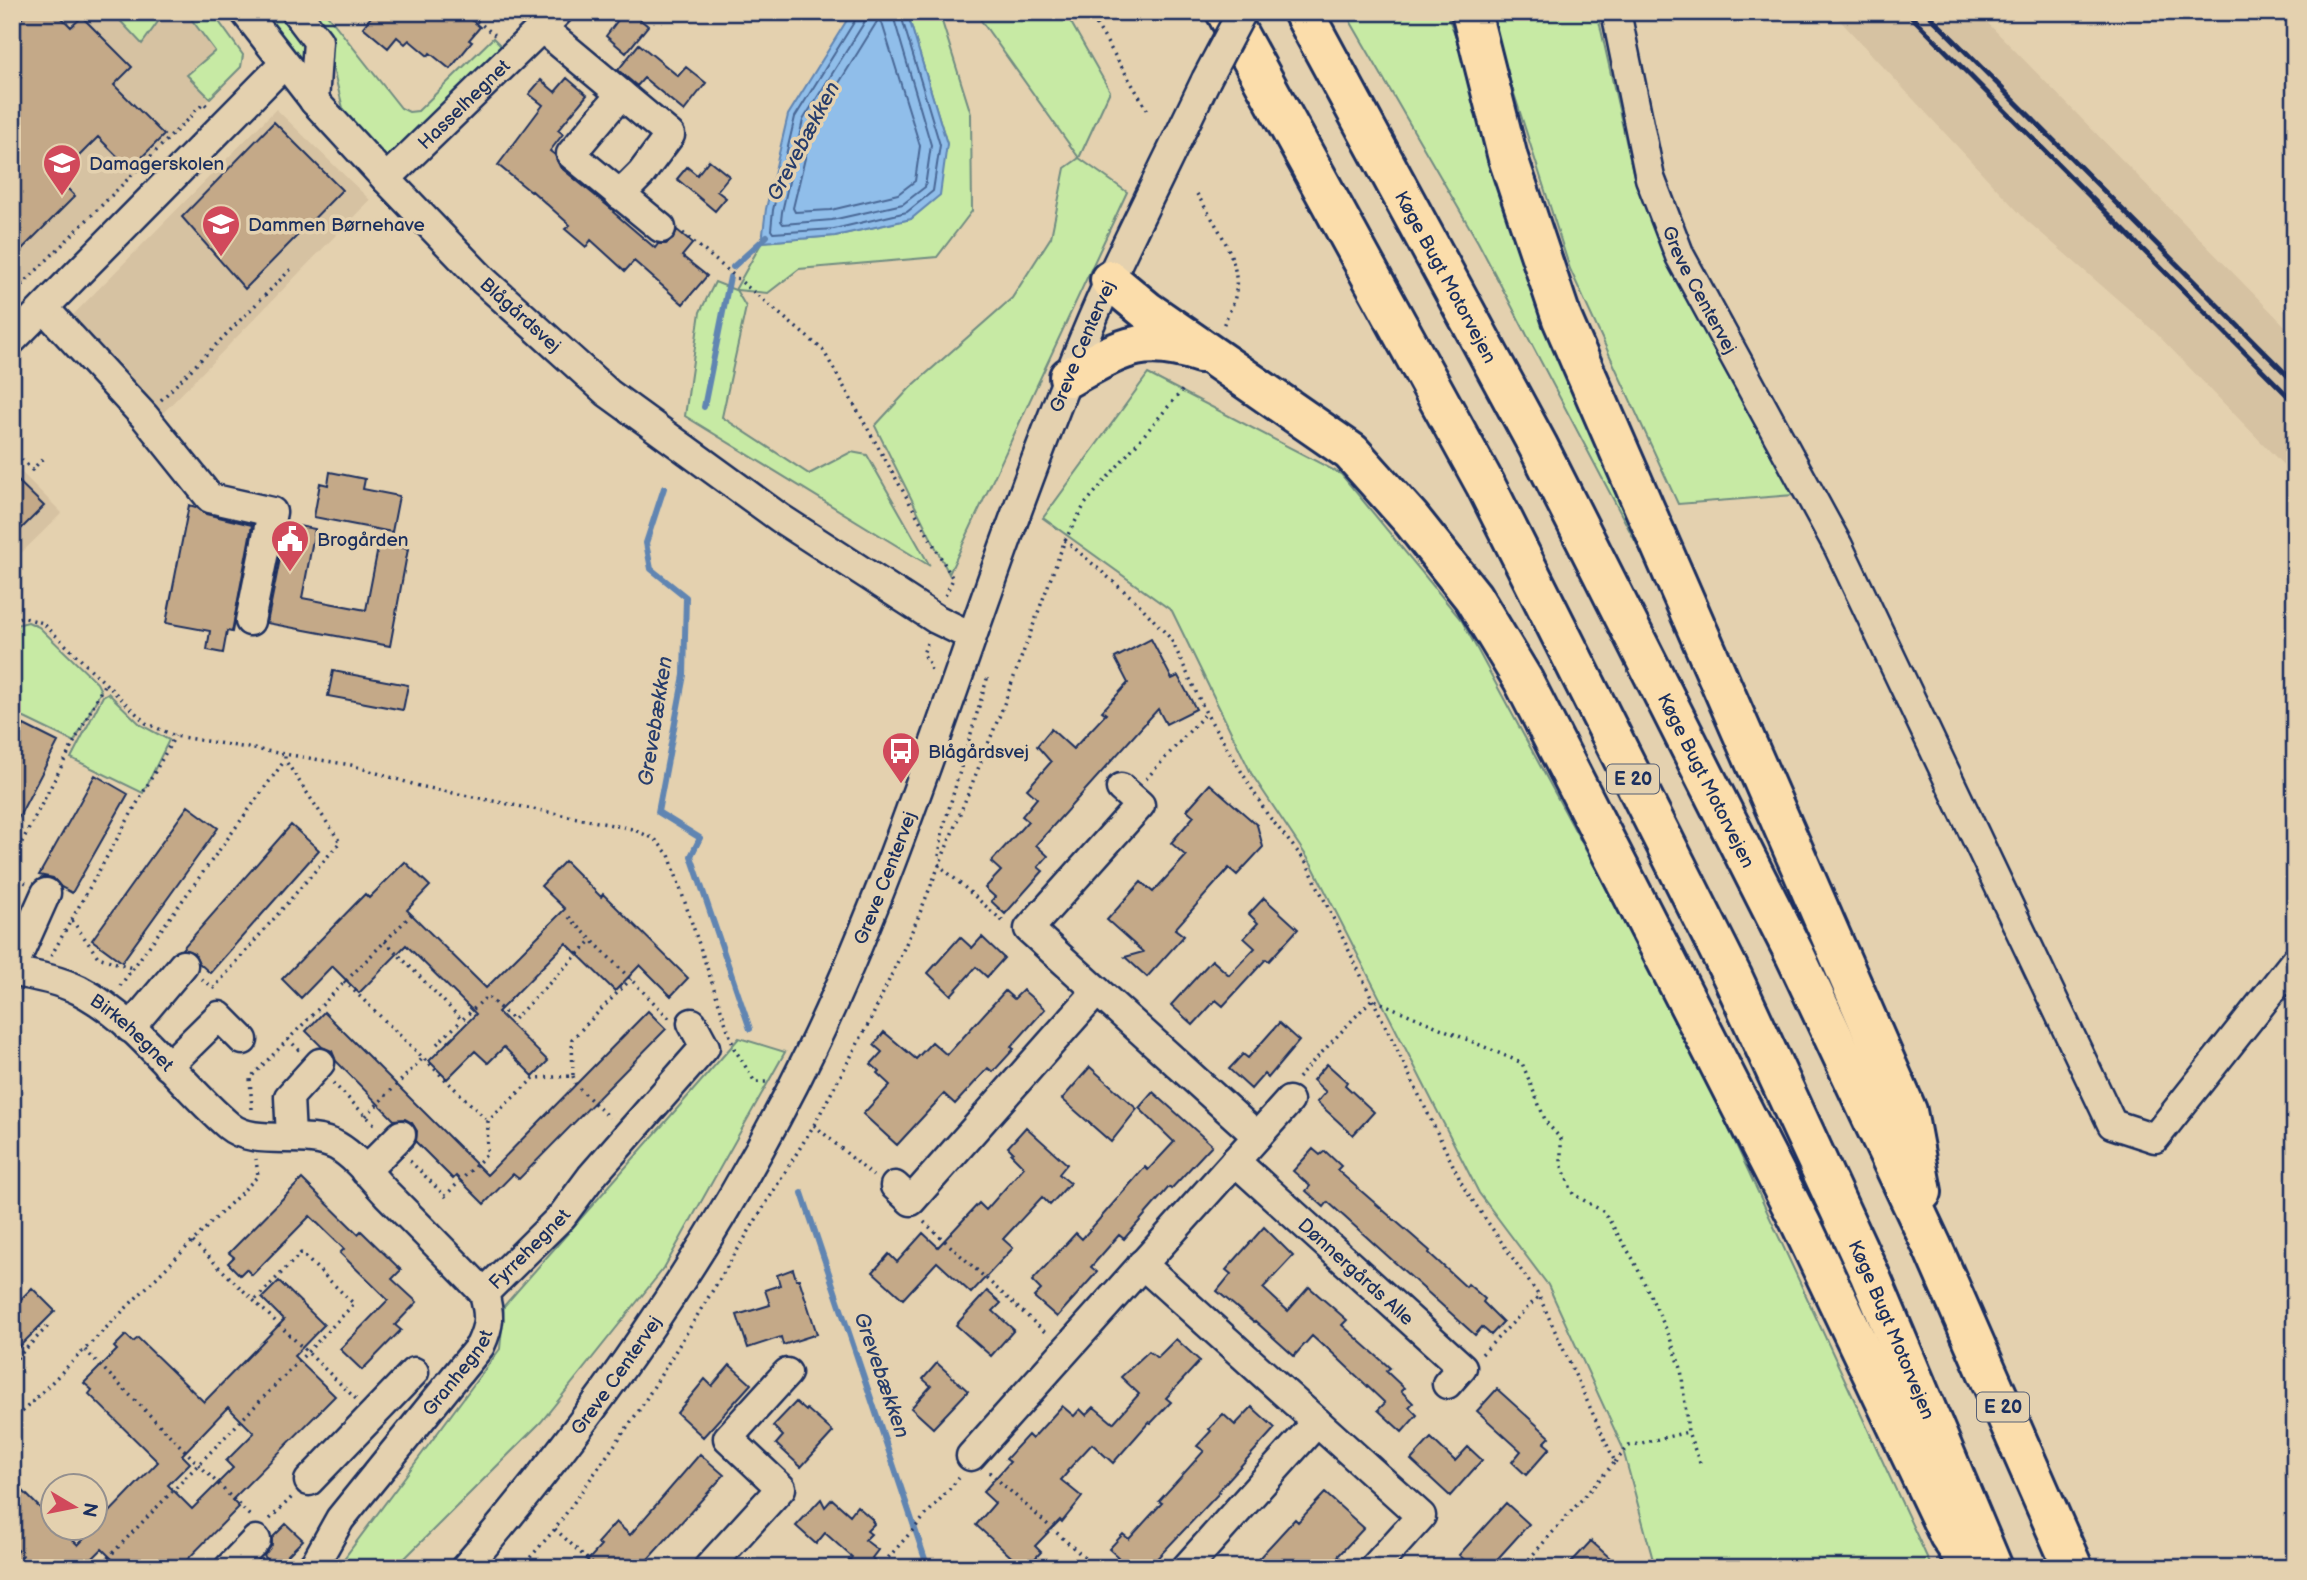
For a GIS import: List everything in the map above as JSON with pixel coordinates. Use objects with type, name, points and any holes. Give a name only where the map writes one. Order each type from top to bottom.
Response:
[{"type":"highway","name":"Køge Bugt Motorvejen","points":[[1226,12],[1485,484],[1732,976],[1868,1273],[1993,1568]]},
{"type":"highway","name":"Køge Bugt Motorvejen","points":[[1303,12],[1538,446],[1795,955],[1932,1246],[2073,1568]]},
{"type":"highway","points":[[1471,12],[1508,159],[1562,319],[1907,1111],[1932,1246]]},
{"type":"highway","points":[[1110,280],[1146,310],[1221,343],[1351,452],[1411,519],[1472,597],[1523,680],[1801,1224],[1949,1535],[1971,1568]]},
{"type":"highway","points":[[1069,377],[1121,349],[1146,343],[1221,343]]},
{"type":"street","name":"Blågårdsvej","points":[[245,12],[314,101],[386,179],[484,281],[608,393],[780,518],[936,620],[971,636]]},
{"type":"street","points":[[296,12],[318,41],[314,101]]},
{"type":"street","name":"Greve Centervej","points":[[465,1568],[589,1413],[663,1306],[752,1162],[809,1053],[859,944],[900,841],[971,636],[1069,377],[1110,280],[1206,80],[1242,12]]},
{"type":"street","name":"Greve Centervej","points":[[1616,12],[1650,178],[1680,256],[1838,546],[2112,1124],[2155,1138],[2295,961]]},
{"type":"street","name":"Hasselhegnet","points":[[386,179],[551,21],[621,94],[670,135],[642,174],[620,195]]},
{"type":"street","points":[[12,340],[284,64]]},
{"type":"street","points":[[621,94],[571,154],[661,228]]},
{"type":"street","points":[[44,308],[145,417],[210,498],[272,512],[250,621]]},
{"type":"street","points":[[1126,792],[1140,805],[1029,929],[1257,1136]]},
{"type":"street","points":[[12,970],[46,893]]},
{"type":"street","points":[[130,1028],[183,965]]},
{"type":"street","name":"Birkehegnet","points":[[12,970],[40,976],[80,991],[104,1007],[242,1132]]},
{"type":"street","points":[[903,1194],[1097,991]]},
{"type":"street","points":[[169,1066],[219,1016],[243,1040]]},
{"type":"street","name":"Fyrrehegnet","points":[[242,1132],[317,1139],[338,1147],[365,1171],[484,1293],[562,1216],[590,1177],[705,1047],[692,1023]]},
{"type":"street","points":[[291,1137],[289,1097],[318,1065]]},
{"type":"street","points":[[971,1456],[1289,1101]]},
{"type":"street","points":[[365,1171],[397,1139]]},
{"type":"street","name":"Dønnergårds Alle","points":[[1235,1161],[1455,1375]]},
{"type":"street","points":[[1142,1264],[1421,1516],[1374,1568]]},
{"type":"street","name":"Granhegnet","points":[[311,1568],[340,1519],[480,1346],[488,1329],[490,1314],[484,1293]]},
{"type":"street","name":"Granhegnet","points":[[309,1481],[414,1372]]},
{"type":"street","points":[[708,1568],[781,1488],[728,1438],[787,1373]]},
{"type":"street","points":[[372,1415],[401,1443]]},
{"type":"street","points":[[1186,1568],[1317,1422]]},
{"type":"street","points":[[229,1568],[259,1533]]},
{"type":"path","points":[[466,12],[516,54]]},
{"type":"path","points":[[1089,12],[1148,111]]},
{"type":"path","points":[[12,295],[204,103],[225,124]]},
{"type":"path","points":[[1197,194],[1232,256],[1236,279],[1234,300],[1221,343]]},
{"type":"path","points":[[661,228],[672,223],[822,350],[953,579]]},
{"type":"path","points":[[145,417],[291,269]]},
{"type":"path","points":[[12,449],[32,470],[44,457]]},
{"type":"path","points":[[1065,540],[1138,603],[1171,639],[1206,713],[1267,814],[1306,862],[1464,1188],[1539,1296],[1615,1462]]},
{"type":"path","points":[[12,619],[22,617],[43,622],[146,723],[175,736],[351,765],[419,786],[632,829],[655,839],[669,855],[734,1048],[755,1082]]},
{"type":"path","points":[[971,636],[987,679],[943,829],[938,863],[1013,931],[1029,929]]},
{"type":"path","points":[[12,861],[105,682]]},
{"type":"path","points":[[1126,792],[1206,713]]},
{"type":"path","points":[[40,976],[175,736]]},
{"type":"path","points":[[183,965],[214,988],[340,842],[285,760],[285,754]]},
{"type":"path","points":[[104,1007],[285,760]]},
{"type":"path","points":[[12,1422],[258,1176],[242,1132],[250,1078],[413,913]]},
{"type":"path","points":[[569,917],[669,1017],[692,1023]]},
{"type":"path","points":[[72,920],[97,957],[132,968]]},
{"type":"path","points":[[437,1044],[486,996],[513,1020],[592,940]]},
{"type":"path","points":[[385,941],[462,1020]]},
{"type":"path","points":[[628,1134],[601,1112],[576,1086],[573,1076],[572,1039],[631,979]]},
{"type":"path","points":[[344,981],[488,1121]]},
{"type":"path","points":[[1289,1101],[1284,1094],[1372,999]]},
{"type":"path","points":[[1372,999],[1522,1063],[1546,1122],[1561,1139],[1561,1164],[1573,1194],[1604,1212],[1633,1259],[1668,1333],[1681,1368],[1688,1432],[1700,1463]]},
{"type":"path","points":[[366,1116],[423,1058]]},
{"type":"path","points":[[318,1065],[366,1116],[397,1139],[445,1196],[487,1154],[488,1121],[534,1078],[573,1076]]},
{"type":"path","points":[[814,1125],[878,1181],[903,1194],[907,1206],[1065,1350]]},
{"type":"path","points":[[193,1241],[372,1415]]},
{"type":"path","points":[[98,1568],[354,1304],[301,1253],[255,1300]]},
{"type":"path","points":[[1455,1375],[1474,1363],[1539,1296]]},
{"type":"path","points":[[12,1363],[50,1324]]},
{"type":"path","points":[[85,1349],[199,1464],[259,1533],[309,1481]]},
{"type":"path","points":[[1521,1568],[1629,1446],[1688,1432]]},
{"type":"path","points":[[879,1568],[964,1471],[971,1456],[1096,1568]]},
{"type":"path","points":[[555,1529],[597,1568]]},
{"type":"path","points":[[12,1545],[34,1568]]},
{"type":"shaded area","name":"Damagerskolen","points":[[12,12],[186,12],[215,51],[187,75],[210,98],[12,297]]},
{"type":"shaded area","points":[[1832,12],[1977,12],[2295,336],[2295,477],[2155,332],[2025,219]]},
{"type":"shaded area","name":"Dammen Børnehave","points":[[276,109],[370,200],[160,416],[71,317]]},
{"type":"shaded area","points":[[12,463],[62,513],[12,562]]},
{"type":"green space","points":[[112,12],[165,12],[142,44]]},
{"type":"green space","points":[[186,12],[212,12],[243,55],[241,67],[210,98],[187,75],[215,51]]},
{"type":"green space","points":[[262,12],[280,12],[307,49],[308,59],[301,60],[296,55]]},
{"type":"green space","points":[[309,12],[325,12],[401,108],[409,112],[418,111],[493,38],[507,52],[399,157],[384,159],[345,116],[324,33]]},
{"type":"green space","points":[[907,12],[939,12],[971,114],[972,211],[937,257],[799,269],[768,293],[736,290],[746,307],[722,417],[809,474],[851,452],[867,455],[930,566],[685,416],[700,312],[715,282],[735,290],[762,242],[835,236],[911,219],[947,144]]},
{"type":"green space","points":[[975,12],[1065,12],[1110,91],[1079,158]]},
{"type":"green space","points":[[1345,12],[1446,12],[1457,39],[1517,246],[1682,630],[1478,242]]},
{"type":"green space","points":[[1488,12],[1597,12],[1635,181],[1670,261],[1794,495],[1678,504],[1570,269]]},
{"type":"green space","points":[[1079,158],[1127,192],[949,574],[875,426],[910,388],[1012,298],[1051,237],[1065,168]]},
{"type":"green space","points":[[1148,374],[1341,474],[1462,621],[1684,1032],[1932,1568],[1649,1568],[1653,1560],[1622,1446],[1548,1285],[1479,1193],[1311,863],[1251,773],[1172,611],[1043,518]]},
{"type":"green space","points":[[28,622],[39,627],[97,683],[101,691],[74,742],[12,712],[12,626]]},
{"type":"green space","points":[[108,693],[141,725],[169,740],[143,793],[71,758],[103,696]]},
{"type":"green space","points":[[739,1038],[785,1052],[664,1268],[541,1422],[395,1568],[337,1568],[500,1349],[504,1306]]},
{"type":"water","points":[[852,12],[907,12],[947,144],[940,195],[911,219],[835,236],[762,242],[766,209],[788,115]]},
{"type":"building","points":[[28,12],[56,12],[71,27],[82,17],[132,67],[114,85],[164,135],[130,169],[98,137],[57,178],[75,196],[12,259],[12,87],[21,77],[12,68],[12,28]]},
{"type":"building","points":[[375,12],[462,12],[480,27],[469,40],[472,42],[450,69],[409,40],[405,44],[397,37],[388,48],[363,27]]},
{"type":"building","points":[[624,12],[631,12],[648,26],[626,53],[606,36]]},
{"type":"building","points":[[639,44],[678,76],[686,67],[706,83],[684,111],[644,78],[637,86],[618,70]]},
{"type":"building","points":[[567,78],[587,95],[558,130],[563,134],[550,151],[555,155],[560,167],[655,248],[658,244],[666,244],[673,239],[677,230],[693,243],[682,256],[707,276],[683,304],[634,261],[625,271],[591,240],[586,247],[565,229],[570,225],[498,165],[543,105],[529,94],[541,80],[555,92]]},
{"type":"building","points":[[274,122],[342,190],[245,289],[182,217]]},
{"type":"building","points":[[709,160],[729,176],[717,191],[726,198],[715,211],[677,179],[687,167],[697,175]]},
{"type":"building","points":[[330,472],[365,479],[363,489],[399,496],[392,532],[314,517],[320,483],[328,485]]},
{"type":"building","points":[[12,475],[44,506],[12,538]]},
{"type":"building","points":[[189,505],[206,514],[252,525],[232,632],[227,631],[223,653],[207,650],[210,631],[166,623]]},
{"type":"building","name":"Brogården","points":[[287,524],[315,529],[302,598],[366,610],[379,543],[408,549],[390,646],[267,623]]},
{"type":"building","points":[[1151,639],[1172,679],[1178,676],[1196,709],[1166,724],[1158,709],[1036,845],[1048,856],[1038,867],[1043,871],[1005,914],[991,901],[995,897],[985,888],[1001,871],[991,862],[1028,821],[1022,816],[1037,798],[1027,789],[1051,762],[1037,746],[1051,729],[1073,749],[1106,714],[1102,711],[1128,683],[1115,658]]},
{"type":"building","points":[[333,671],[408,685],[403,710],[328,696]]},
{"type":"building","points":[[24,725],[58,742],[12,830],[12,748]]},
{"type":"building","points":[[95,775],[128,794],[72,893],[61,887],[53,878],[39,875]]},
{"type":"building","points":[[1210,784],[1257,825],[1263,847],[1237,875],[1229,868],[1175,929],[1184,936],[1147,977],[1125,957],[1143,952],[1107,920],[1141,882],[1153,892],[1186,856],[1171,843],[1194,816],[1187,810]]},
{"type":"building","points":[[188,806],[218,828],[122,962],[92,940]]},
{"type":"building","points":[[291,825],[319,850],[210,973],[199,963],[194,953],[182,949]]},
{"type":"building","points":[[565,861],[601,897],[603,894],[688,978],[671,996],[640,965],[615,991],[566,943],[498,1012],[548,1061],[533,1076],[504,1047],[488,1063],[475,1051],[447,1079],[429,1061],[476,1014],[406,945],[359,993],[332,966],[301,998],[282,979],[365,894],[369,898],[405,862],[430,886],[407,910],[486,988],[565,909],[541,886]]},
{"type":"building","points":[[1264,898],[1298,929],[1223,1006],[1216,1000],[1193,1025],[1171,1005],[1212,960],[1229,975],[1255,948],[1244,938],[1258,923],[1249,914]]},
{"type":"building","points":[[960,937],[972,948],[982,937],[1004,958],[987,977],[976,967],[951,995],[928,973]]},
{"type":"building","points":[[1023,990],[1045,1009],[993,1072],[988,1068],[955,1104],[944,1094],[897,1145],[863,1114],[890,1085],[871,1064],[882,1052],[874,1045],[884,1032],[916,1059],[932,1042],[947,1055],[1005,991],[1014,999]]},
{"type":"building","points":[[648,1011],[666,1029],[519,1179],[513,1174],[484,1204],[456,1176],[453,1179],[416,1142],[417,1131],[412,1123],[405,1119],[394,1120],[336,1061],[332,1051],[322,1047],[306,1031],[324,1012],[487,1175]]},
{"type":"building","points":[[1279,1023],[1299,1041],[1268,1078],[1264,1074],[1251,1089],[1229,1069],[1243,1054],[1248,1058]]},
{"type":"building","points":[[1327,1064],[1374,1112],[1353,1135],[1317,1102],[1326,1092],[1313,1080]]},
{"type":"building","points":[[1090,1067],[1137,1109],[1111,1142],[1062,1099]]},
{"type":"building","points":[[1153,1092],[1212,1145],[1171,1189],[1169,1187],[1124,1239],[1119,1235],[1091,1267],[1097,1272],[1057,1317],[1034,1297],[1041,1290],[1032,1281],[1076,1233],[1082,1239],[1145,1167],[1148,1170],[1174,1142],[1139,1108]]},
{"type":"building","points":[[1026,1127],[1067,1164],[1059,1174],[1070,1183],[1050,1205],[1042,1197],[1003,1239],[1013,1248],[971,1293],[937,1262],[903,1299],[873,1272],[889,1254],[897,1262],[923,1233],[938,1247],[979,1203],[986,1210],[1024,1167],[1008,1147]]},
{"type":"building","points":[[1313,1149],[1320,1155],[1325,1151],[1341,1166],[1337,1170],[1430,1251],[1429,1253],[1466,1287],[1468,1284],[1485,1299],[1483,1302],[1503,1322],[1491,1335],[1482,1327],[1475,1335],[1328,1202],[1324,1207],[1306,1191],[1310,1186],[1293,1171]]},
{"type":"building","points":[[302,1179],[358,1234],[361,1231],[401,1270],[392,1279],[417,1302],[395,1325],[401,1330],[362,1370],[340,1349],[388,1300],[340,1253],[344,1249],[310,1216],[252,1275],[246,1269],[240,1275],[228,1263],[234,1257],[229,1253]]},
{"type":"building","points":[[1264,1227],[1293,1256],[1263,1288],[1288,1311],[1309,1287],[1347,1320],[1342,1325],[1390,1368],[1386,1371],[1404,1388],[1401,1391],[1413,1403],[1409,1407],[1417,1415],[1402,1432],[1378,1410],[1385,1403],[1324,1345],[1312,1336],[1294,1356],[1217,1291],[1231,1274],[1226,1270]]},
{"type":"building","points":[[793,1269],[796,1279],[799,1279],[817,1334],[783,1345],[781,1337],[748,1348],[737,1315],[770,1305],[765,1290],[780,1285],[777,1275]]},
{"type":"building","points":[[279,1281],[324,1325],[294,1356],[335,1396],[232,1500],[239,1507],[179,1568],[121,1568],[102,1549],[83,1568],[12,1568],[12,1480],[38,1506],[38,1542],[75,1542],[78,1545],[81,1542],[108,1542],[108,1514],[158,1462],[89,1394],[92,1390],[84,1383],[117,1350],[114,1347],[126,1335],[133,1342],[138,1338],[204,1402],[284,1320],[262,1298]],"holes":[[[228,1407],[254,1433],[226,1461],[233,1468],[192,1509],[168,1485],[190,1463],[182,1455]]]},
{"type":"building","points":[[32,1288],[55,1311],[12,1354],[12,1308]]},
{"type":"building","points":[[987,1291],[1001,1303],[993,1311],[1014,1330],[991,1356],[956,1325]]},
{"type":"building","points":[[1176,1339],[1200,1361],[1166,1398],[1171,1402],[1149,1422],[1113,1463],[1092,1444],[1067,1471],[1061,1480],[1082,1497],[1062,1522],[1060,1520],[1035,1546],[1041,1552],[1028,1566],[1022,1560],[1019,1564],[976,1525],[995,1503],[983,1492],[1010,1462],[1006,1459],[1028,1435],[1032,1439],[1062,1406],[1074,1416],[1080,1409],[1086,1415],[1094,1407],[1113,1423],[1139,1394],[1121,1377],[1149,1351],[1157,1358]]},
{"type":"building","points":[[937,1363],[968,1391],[933,1428],[911,1408],[931,1386],[923,1379]]},
{"type":"building","points":[[730,1365],[751,1384],[703,1437],[677,1413],[705,1379],[712,1386]]},
{"type":"building","points":[[1497,1389],[1550,1437],[1544,1443],[1550,1448],[1526,1475],[1512,1462],[1521,1451],[1477,1411]]},
{"type":"building","points":[[796,1402],[833,1432],[801,1467],[776,1444],[783,1436],[773,1426]]},
{"type":"building","points":[[1252,1407],[1275,1428],[1218,1491],[1220,1492],[1148,1568],[1109,1568],[1118,1557],[1109,1549],[1123,1534],[1129,1539],[1162,1503],[1159,1501],[1204,1451],[1197,1446],[1211,1431],[1209,1429],[1223,1414],[1235,1425]]},
{"type":"building","points":[[1431,1438],[1455,1461],[1468,1447],[1482,1460],[1450,1496],[1411,1460]]},
{"type":"building","points":[[700,1454],[724,1475],[640,1568],[581,1568],[601,1546],[597,1543],[616,1522],[630,1535]]},
{"type":"building","points":[[1325,1493],[1364,1528],[1338,1556],[1352,1568],[1250,1568],[1295,1519],[1298,1522]]},
{"type":"building","points":[[821,1499],[825,1507],[832,1499],[850,1515],[857,1506],[873,1520],[874,1524],[867,1531],[871,1534],[865,1540],[878,1550],[872,1558],[882,1568],[843,1568],[852,1557],[825,1533],[816,1544],[796,1526]]},
{"type":"building","points":[[1506,1503],[1529,1524],[1491,1566],[1484,1560],[1474,1568],[1459,1555]]},
{"type":"building","points":[[286,1524],[303,1540],[275,1568],[264,1556],[272,1545],[272,1538]]},
{"type":"building","points":[[1591,1541],[1621,1568],[1566,1568]]},
{"type":"waterway","name":"Grevebækken","points":[[733,267],[767,236]]},
{"type":"waterway","name":"Grevebækken","points":[[704,407],[730,277]]},
{"type":"waterway","name":"Grevebækken","points":[[664,488],[646,543],[651,569],[686,597],[684,675],[658,812],[700,838],[691,856],[750,1029]]},
{"type":"waterway","name":"Grevebækken","points":[[802,1193],[928,1568]]},
{"type":"railway","points":[[1907,12],[2295,403]]},
{"type":"railway","points":[[1926,12],[2295,383]]},
{"type":"place","name":"Damagerskolen","points":[[62,197]]},
{"type":"place","name":"Dammen Børnehave","points":[[221,258]]},
{"type":"place","name":"Brogården","points":[[290,573]]},
{"type":"place","name":"Blågårdsvej","points":[[901,785]]}]
